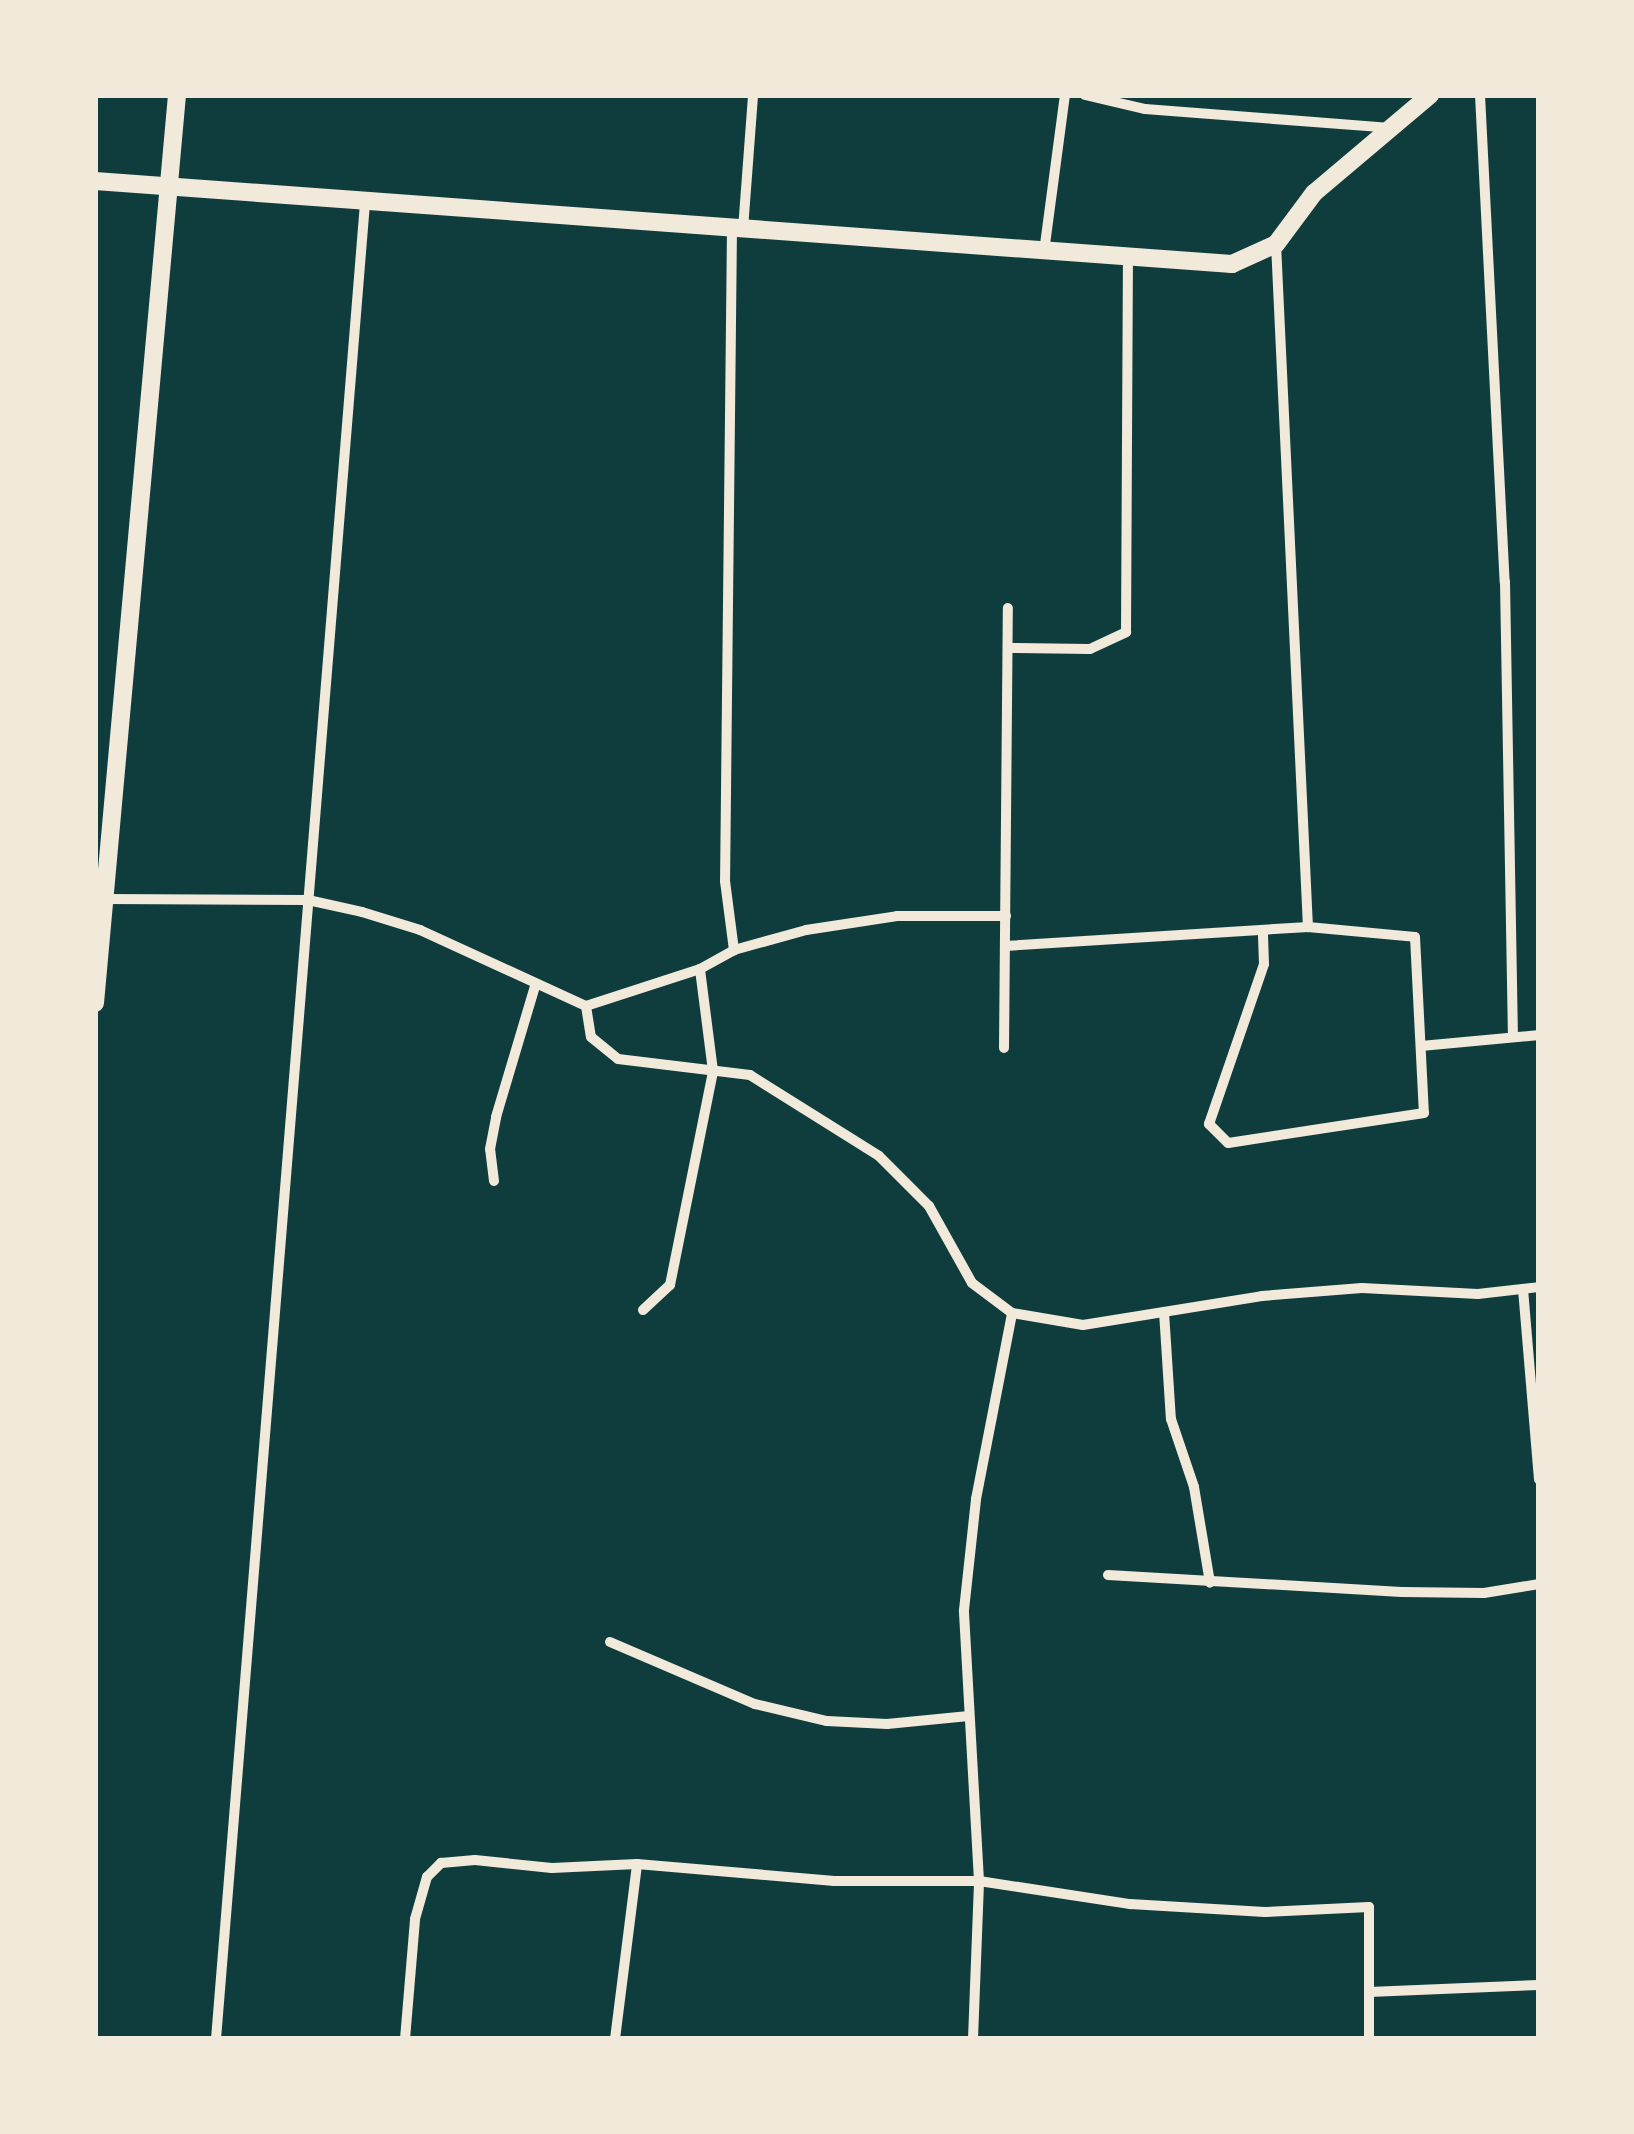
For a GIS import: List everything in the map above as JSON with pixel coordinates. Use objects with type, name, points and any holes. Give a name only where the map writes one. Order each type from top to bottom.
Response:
[{"type":"street","points":[[95,1002],[176,95]]},
{"type":"street","points":[[734,950],[724,881],[737,228],[753,95]]},
{"type":"street","points":[[1044,252],[1065,95]]},
{"type":"street","points":[[1085,95],[1391,128]]},
{"type":"street","points":[[95,181],[1232,264],[1276,244],[1314,193],[1430,95]]},
{"type":"street","points":[[1480,95],[1505,582],[1512,1036]]},
{"type":"street","points":[[216,2039],[366,202]]},
{"type":"street","points":[[1276,244],[1308,926]]},
{"type":"street","points":[[1008,648],[1090,649],[1126,632],[1128,258]]},
{"type":"street","points":[[1004,1048],[1008,608]]},
{"type":"street","points":[[104,899],[308,900],[420,930],[535,986],[586,1006],[700,969],[734,950],[806,930],[897,916],[1006,916]]},
{"type":"street","points":[[1005,946],[1308,926],[1415,937],[1424,1112],[1228,1143],[1209,1124],[1264,964],[1262,932]]},
{"type":"street","points":[[643,1310],[670,1285],[713,1071],[700,969]]},
{"type":"street","points":[[494,1181],[490,1149],[496,1118],[535,986]]},
{"type":"street","points":[[586,1006],[591,1037],[618,1059],[750,1075],[879,1156],[929,1206],[972,1283],[1012,1313],[1083,1326],[1262,1296],[1362,1288],[1478,1294],[1539,1287]]},
{"type":"street","points":[[1421,1046],[1539,1036]]},
{"type":"street","points":[[1523,1289],[1539,1479]]},
{"type":"street","points":[[1164,1312],[1171,1419],[1194,1486],[1210,1583]]},
{"type":"street","points":[[974,2039],[979,1881],[964,1610],[976,1499],[1012,1313]]},
{"type":"street","points":[[1108,1575],[1210,1583],[1484,1593],[1539,1584]]},
{"type":"street","points":[[610,1642],[755,1704],[827,1721],[887,1724],[969,1716]]},
{"type":"street","points":[[406,2039],[415,1920],[427,1877],[441,1863],[475,1860],[552,1868],[637,1864],[834,1881],[979,1881],[1130,1904],[1265,1912],[1368,1907],[1368,2039]]},
{"type":"street","points":[[615,2039],[637,1864]]},
{"type":"street","points":[[1368,1992],[1539,1985]]}]
